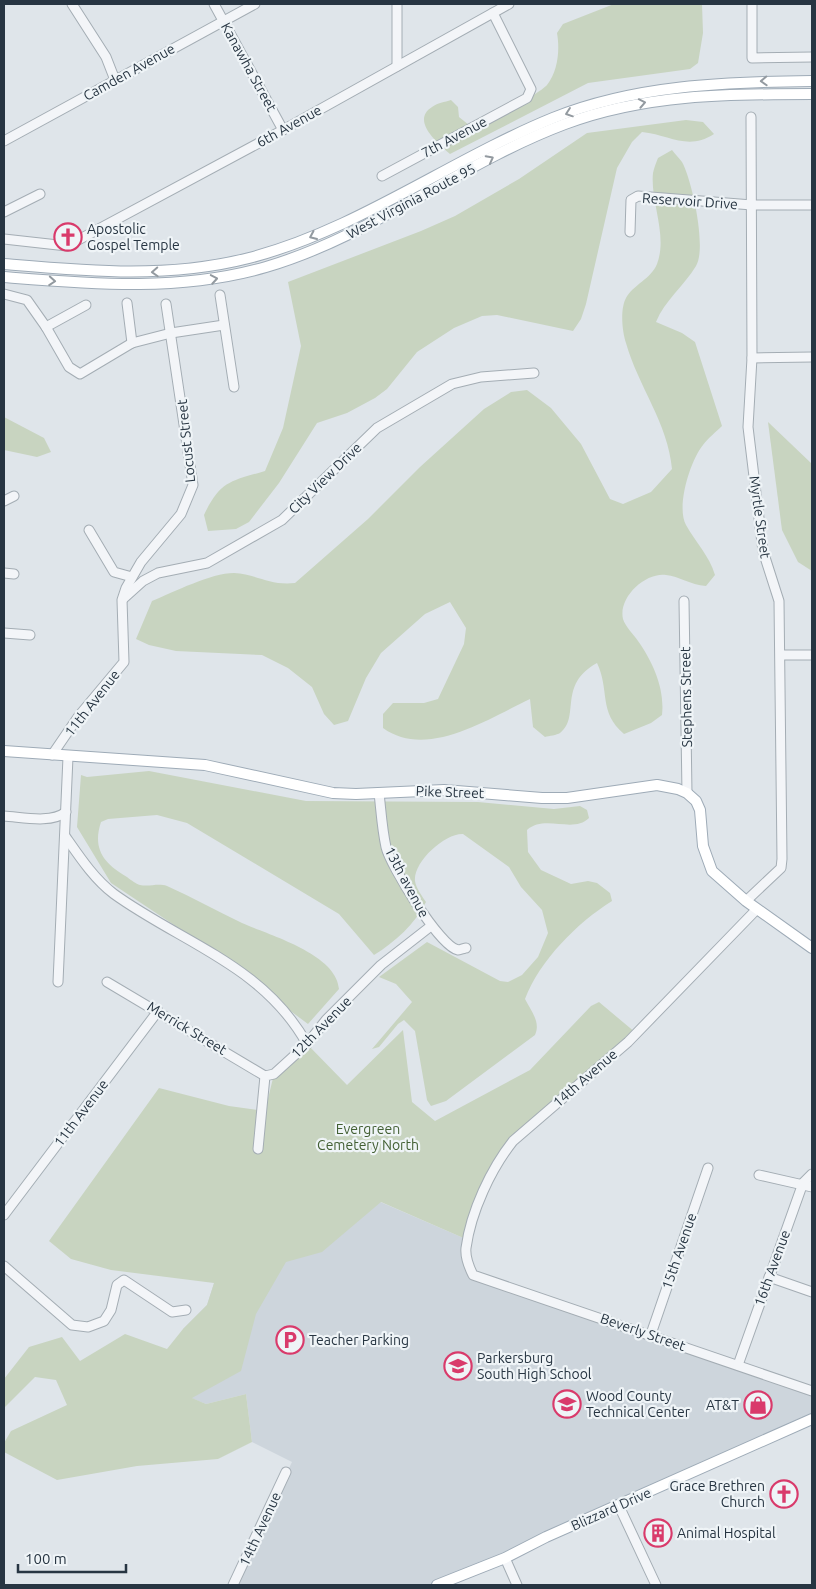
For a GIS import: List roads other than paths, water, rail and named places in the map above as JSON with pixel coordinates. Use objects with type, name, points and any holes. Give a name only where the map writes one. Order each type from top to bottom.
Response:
[{"type":"main road","name":"West Virginia Route 95","points":[[4,264],[141,273],[184,270],[232,262],[274,251],[313,236],[528,129],[582,108],[626,97],[677,88],[748,82],[812,81]]},
{"type":"main road","name":"West Virginia Route 95","points":[[4,277],[143,286],[192,282],[241,273],[276,264],[327,244],[518,144],[576,120],[637,103],[673,98],[812,94]]},
{"type":"main road","name":"Pike Street","points":[[4,751],[52,756],[205,765],[333,793],[444,790],[535,798],[567,798],[657,786],[678,789],[687,793]]},
{"type":"main road","points":[[687,793],[696,801],[700,810],[704,846],[712,871],[757,909],[812,948]]},
{"type":"main road","name":"Blizzard Drive","points":[[437,1585],[505,1558],[546,1537],[812,1419]]},
{"type":"street","points":[[72,4],[106,57],[115,80]]},
{"type":"street","name":"Kanawha Street","points":[[214,4],[283,130]]},
{"type":"street","name":"Camden Avenue","points":[[4,141],[255,4]]},
{"type":"street","points":[[396,4],[398,66]]},
{"type":"street","name":"6th Avenue","points":[[4,239],[67,246],[283,130],[509,4]]},
{"type":"street","points":[[752,4],[752,58],[812,57]]},
{"type":"street","name":"7th Avenue","points":[[382,176],[526,98],[530,89],[493,13]]},
{"type":"street","name":"Myrtle Street","points":[[746,900],[781,868],[781,655],[779,601],[763,551],[748,427],[752,358],[751,117]]},
{"type":"street","points":[[4,212],[40,194]]},
{"type":"street","name":"Reservoir Drive","points":[[630,232],[631,200],[638,196],[752,205]]},
{"type":"street","points":[[752,205],[812,205]]},
{"type":"street","points":[[4,294],[27,300],[46,327],[69,367],[80,374],[132,343],[171,333],[224,325]]},
{"type":"street","points":[[220,296],[234,387]]},
{"type":"street","points":[[127,303],[132,343]]},
{"type":"street","name":"Locust Street","points":[[126,588],[141,562],[181,514],[193,485],[166,304]]},
{"type":"street","points":[[46,327],[86,305]]},
{"type":"street","points":[[752,358],[812,357]]},
{"type":"street","name":"City View Drive","points":[[122,600],[142,581],[158,574],[207,563],[282,520],[377,428],[452,384],[481,376],[534,373]]},
{"type":"street","points":[[4,501],[14,496]]},
{"type":"street","points":[[89,530],[114,572],[132,577]]},
{"type":"street","points":[[4,573],[14,574]]},
{"type":"street","name":"11th Avenue","points":[[52,756],[78,718],[124,662],[122,600],[126,588]]},
{"type":"street","name":"Stephens Street","points":[[684,601],[687,793]]},
{"type":"street","points":[[4,633],[30,634]]},
{"type":"street","points":[[781,655],[812,655]]},
{"type":"street","name":"11th Avenue","points":[[58,982],[68,757]]},
{"type":"street","name":"13th avenue","points":[[379,792],[386,848],[431,926],[450,945],[459,950],[466,948]]},
{"type":"street","points":[[4,816],[40,819],[60,816],[66,812]]},
{"type":"street","points":[[64,836],[81,861],[112,893],[236,966],[273,997],[300,1031],[307,1044]]},
{"type":"street","name":"14th Avenue","points":[[473,1275],[466,1250],[475,1213],[501,1157],[514,1141],[628,1042],[757,909]]},
{"type":"street","name":"12th Avenue","points":[[265,1076],[274,1074],[307,1044],[374,972],[431,926]]},
{"type":"street","name":"Merrick Street","points":[[107,982],[158,1010],[265,1076]]},
{"type":"street","name":"11th Avenue","points":[[4,1214],[158,1010]]},
{"type":"street","points":[[258,1149],[265,1076]]},
{"type":"street","name":"15th Avenue","points":[[651,1334],[708,1168]]},
{"type":"street","points":[[758,1174],[812,1187]]},
{"type":"street","name":"16th Avenue","points":[[738,1365],[803,1184],[812,1174]]},
{"type":"street","points":[[4,1266],[72,1325],[88,1327],[104,1321],[111,1310],[117,1285],[124,1280],[172,1312],[186,1310]]},
{"type":"street","name":"Beverly Street","points":[[473,1275],[651,1334],[812,1391]]},
{"type":"street","points":[[769,1277],[812,1292]]},
{"type":"street","name":"14th Avenue","points":[[233,1585],[286,1472]]},
{"type":"street","points":[[619,1506],[656,1585]]},
{"type":"street","points":[[505,1558],[517,1585]]},
{"type":"place","name":"Apostolic Gospel Temple","points":[[68,237]]},
{"type":"place","name":"Teacher Parking","points":[[290,1340]]},
{"type":"place","name":"Parkersburg South High School","points":[[458,1366]]},
{"type":"place","name":"Wood County Technical Center","points":[[567,1404]]},
{"type":"place","name":"AT&T","points":[[758,1405]]},
{"type":"place","name":"Grace Brethren Church","points":[[784,1494]]},
{"type":"place","name":"Animal Hospital","points":[[658,1533]]},
{"type":"park label","name":"Evergreen Cemetery North","points":[[368,1138]]}]
